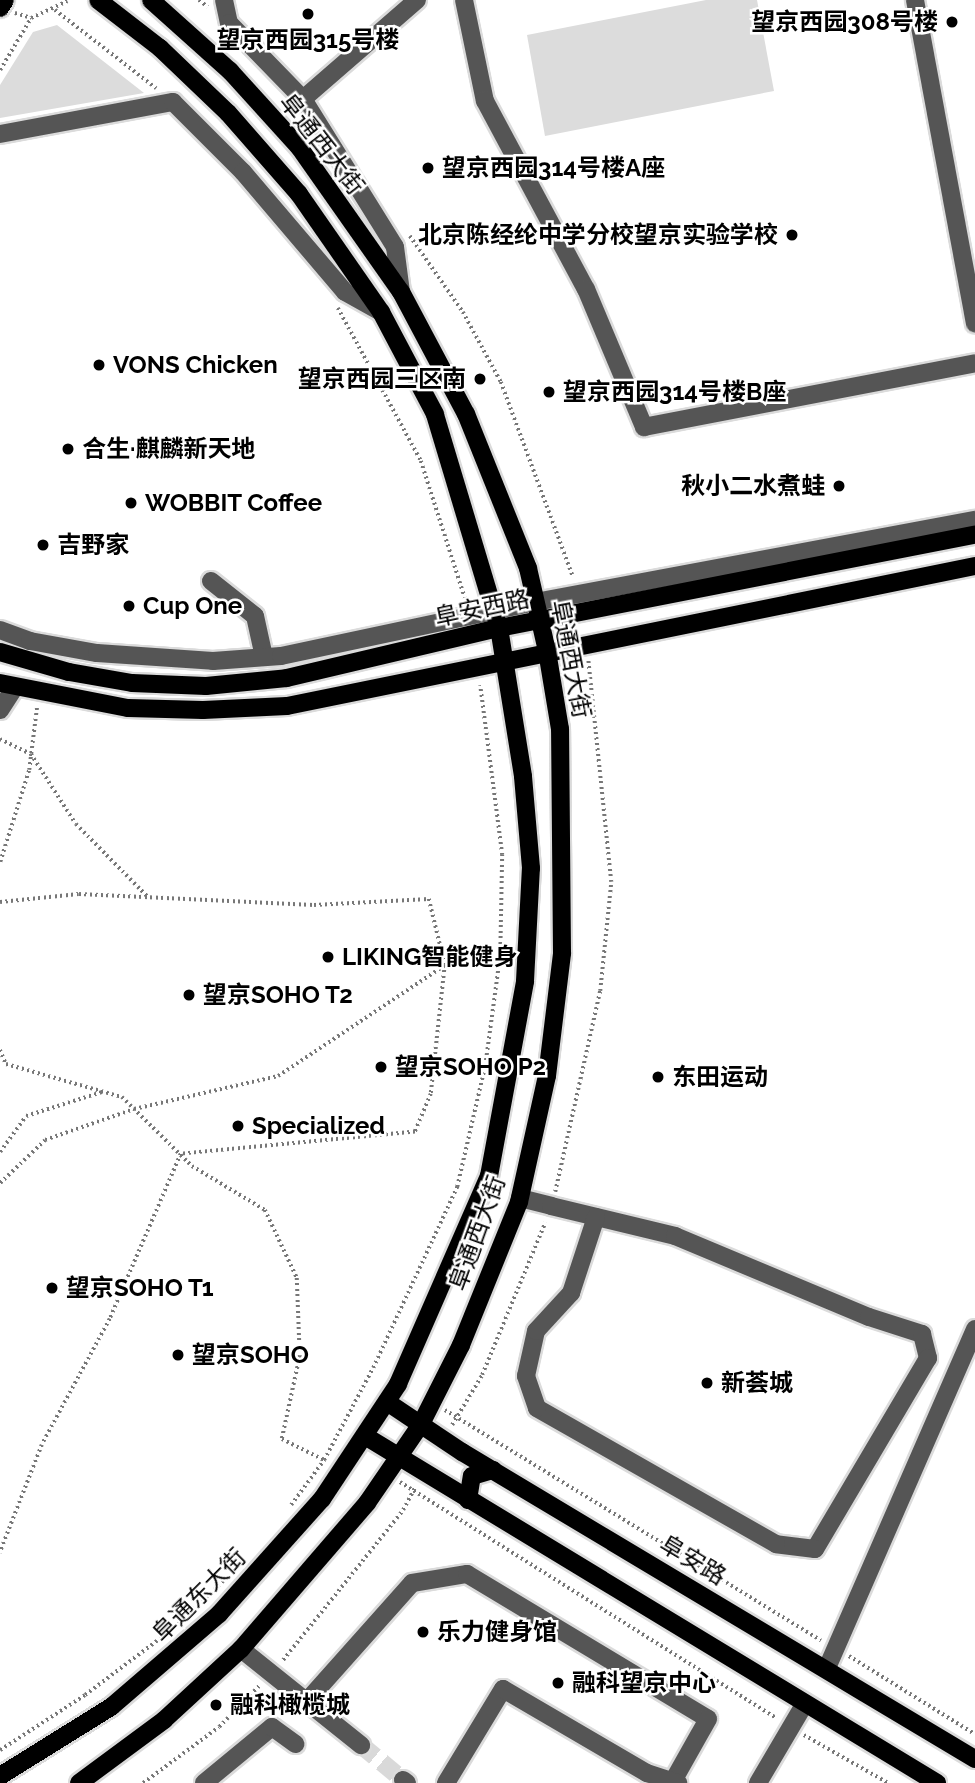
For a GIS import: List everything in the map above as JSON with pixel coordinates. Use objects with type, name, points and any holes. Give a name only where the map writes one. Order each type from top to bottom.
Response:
[{"type":"main road","name":"阜通西大街","points":[[98,0],[160,48],[228,113],[299,194],[381,312],[435,414],[497,620],[531,868],[525,981],[489,1176],[398,1384],[387,1402]]},
{"type":"main road","name":"阜通西大街","points":[[152,0],[230,71],[299,147],[401,292],[466,414],[528,568],[547,650],[560,729],[562,953],[547,1076],[520,1198],[461,1345],[421,1424]]},
{"type":"main road","name":"阜安西路","points":[[0,652],[69,672],[132,683],[206,686],[287,678],[497,620],[540,620],[975,536]]},
{"type":"main road","points":[[7,685],[128,708],[202,710],[288,706],[547,650],[975,566]]},
{"type":"main road","name":"阜安路","points":[[387,1402],[493,1470],[975,1759]]},
{"type":"main road","name":"阜通东大街","points":[[0,1776],[111,1707],[170,1659],[282,1546],[361,1443],[387,1402]]},
{"type":"main road","points":[[79,1783],[164,1720],[241,1649],[388,1473],[421,1424]]},
{"type":"main road","points":[[361,1443],[400,1457],[804,1705],[937,1783]]},
{"type":"main road","points":[[468,1500],[472,1476],[493,1470]]},
{"type":"street","points":[[225,0],[229,23],[303,99],[395,247],[401,292]]},
{"type":"street","points":[[303,99],[417,0]]},
{"type":"street","points":[[464,0],[485,101],[586,289],[644,427],[975,363]]},
{"type":"street","points":[[915,0],[975,323]]},
{"type":"street","points":[[0,134],[173,102],[243,172],[345,292],[381,312]]},
{"type":"street","points":[[0,630],[30,641],[97,653],[213,661],[264,657],[469,618],[497,620],[536,602],[975,520]]},
{"type":"street","points":[[211,581],[255,616],[264,657]]},
{"type":"street","points":[[0,710],[7,685]]},
{"type":"street","points":[[520,1198],[675,1236],[869,1317],[922,1334],[928,1358],[815,1549],[776,1544],[537,1408],[526,1376],[536,1331],[571,1293],[596,1217]]},
{"type":"street","points":[[827,1668],[975,1329]]},
{"type":"street","points":[[307,1701],[412,1583],[467,1574],[708,1719],[676,1782],[647,1773],[503,1689],[446,1783]]},
{"type":"street","points":[[241,1649],[361,1745]]},
{"type":"street","points":[[758,1783],[804,1705]]},
{"type":"street","points":[[204,1783],[272,1727],[295,1744]]},
{"type":"path","points":[[0,70],[31,18],[55,10],[67,1]]},
{"type":"path","points":[[6,7],[31,18]]},
{"type":"path","points":[[55,10],[173,102]]},
{"type":"path","points":[[331,298],[355,332],[421,461],[463,586],[469,618]]},
{"type":"path","name":"阜通西大街","points":[[340,1431],[373,1368],[457,1187],[485,1066],[499,955],[502,855],[477,666]]},
{"type":"path","points":[[0,862],[31,754],[39,693]]},
{"type":"path","points":[[0,739],[31,754],[76,824],[149,898]]},
{"type":"path","points":[[0,902],[79,894],[314,905],[429,899],[445,965],[431,1094],[415,1132],[181,1154]]},
{"type":"path","points":[[0,1183],[45,1140],[134,1109],[278,1076],[445,965]]},
{"type":"path","points":[[0,1050],[6,1064],[122,1097],[181,1154],[265,1210],[297,1278],[300,1356],[282,1439],[324,1460]]},
{"type":"path","points":[[0,1152],[26,1116],[102,1091]]},
{"type":"path","points":[[0,1553],[41,1445],[110,1320],[181,1154]]},
{"type":"path","points":[[373,1368],[398,1384]]},
{"type":"path","points":[[432,1403],[975,1734]]},
{"type":"path","points":[[287,1511],[324,1460],[340,1431],[361,1443]]},
{"type":"path","points":[[388,1473],[790,1727],[888,1783]]},
{"type":"path","points":[[143,1783],[219,1727],[273,1673],[425,1474]]},
{"type":"path","name":"阜通东大街","points":[[0,1749],[152,1645],[224,1580]]},
{"type":"shaded area","points":[[706,0],[757,0],[774,91],[545,136],[527,35]]},
{"type":"shaded area","points":[[57,25],[144,93],[0,118],[0,85],[33,32]]},
{"type":"tunnel","points":[[361,1745],[403,1780]]},
{"type":"place","name":"望京西园315号楼","points":[[308,14]]},
{"type":"place","name":"望京西园308号楼","points":[[952,22]]},
{"type":"place","name":"望京西园314号楼A座","points":[[428,168]]},
{"type":"place","name":"北京陈经纶中学分校望京实验学校","points":[[792,235]]},
{"type":"place","name":"VONS Chicken","points":[[99,365]]},
{"type":"place","name":"望京西园三区南","points":[[480,379]]},
{"type":"place","name":"望京西园314号楼B座","points":[[549,392]]},
{"type":"place","name":"合生·麒麟新天地","points":[[68,449]]},
{"type":"place","name":"秋小二水煮蛙","points":[[839,486]]},
{"type":"place","name":"WOBBIT Coffee","points":[[131,503]]},
{"type":"place","name":"吉野家","points":[[43,545]]},
{"type":"place","name":"Cup One","points":[[129,606]]},
{"type":"place","name":"LIKING智能健身","points":[[328,957]]},
{"type":"place","name":"望京SOHO T2","points":[[189,995]]},
{"type":"place","name":"望京SOHO P2","points":[[381,1067]]},
{"type":"place","name":"东田运动","points":[[658,1077]]},
{"type":"place","name":"Specialized","points":[[238,1126]]},
{"type":"place","name":"望京SOHO T1","points":[[52,1288]]},
{"type":"place","name":"望京SOHO","points":[[178,1355]]},
{"type":"place","name":"新荟城","points":[[707,1383]]},
{"type":"place","name":"乐力健身馆","points":[[423,1632]]},
{"type":"place","name":"融科望京中心","points":[[558,1683]]},
{"type":"place","name":"融科橄榄城","points":[[216,1705]]}]
